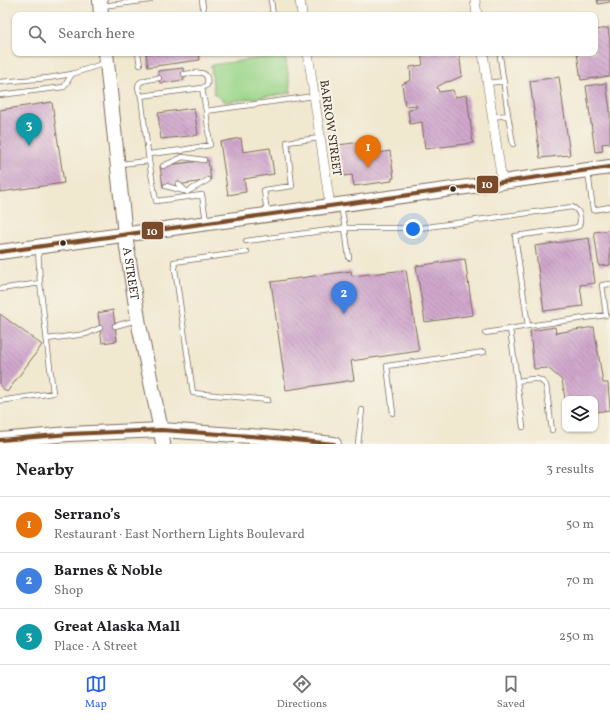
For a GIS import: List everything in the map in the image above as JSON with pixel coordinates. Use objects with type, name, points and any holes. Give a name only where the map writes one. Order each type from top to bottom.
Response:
[{"type":"main road","name":"A STREET","points":[[106,58],[125,235],[138,320],[162,437]]},
{"type":"main road","points":[[0,252],[610,167]]},
{"type":"main road","points":[[0,440],[88,436],[264,436],[334,444]]},
{"type":"street","points":[[300,0],[302,12]]},
{"type":"street","points":[[475,0],[477,12]]},
{"type":"street","name":"BARROW STREET","points":[[308,56],[320,138],[336,205]]},
{"type":"street","points":[[484,56],[502,182]]},
{"type":"lane","points":[[101,7],[150,0]]},
{"type":"lane","points":[[202,0],[204,12]]},
{"type":"lane","points":[[271,0],[273,12]]},
{"type":"lane","points":[[138,56],[140,65]]},
{"type":"lane","points":[[500,56],[513,144]]},
{"type":"lane","points":[[0,82],[48,78],[72,74],[106,58]]},
{"type":"lane","points":[[141,96],[202,88],[207,86],[208,80],[206,75],[201,73],[184,74]]},
{"type":"lane","points":[[0,95],[64,87],[72,74]]},
{"type":"lane","points":[[159,78],[140,82],[138,85],[138,90],[141,96],[149,161],[156,201],[187,194],[202,195],[207,223]]},
{"type":"lane","points":[[488,83],[504,81]]},
{"type":"lane","points":[[149,154],[210,146],[202,88]]},
{"type":"lane","points":[[206,111],[314,96]]},
{"type":"lane","points":[[492,117],[508,115]]},
{"type":"lane","points":[[267,215],[264,190],[292,186],[287,142],[320,138]]},
{"type":"lane","points":[[182,150],[183,157]]},
{"type":"lane","points":[[183,157],[194,162]]},
{"type":"lane","points":[[175,164],[183,157]]},
{"type":"lane","points":[[163,166],[183,157],[204,160]]},
{"type":"lane","points":[[118,164],[149,161]]},
{"type":"lane","points":[[588,170],[594,210],[610,207]]},
{"type":"lane","points":[[187,194],[208,180]]},
{"type":"lane","points":[[187,194],[196,182]]},
{"type":"lane","points":[[178,184],[187,194]]},
{"type":"lane","points":[[166,186],[187,194]]},
{"type":"lane","points":[[336,205],[344,228],[348,258]]},
{"type":"lane","points":[[246,241],[344,228],[420,228],[572,207],[577,209],[579,212],[579,226],[574,228],[515,236],[528,326]]},
{"type":"lane","points":[[0,401],[53,393],[40,283],[38,247]]},
{"type":"lane","points":[[247,252],[174,262],[193,393],[268,400]]},
{"type":"lane","points":[[0,289],[40,283]]},
{"type":"lane","points":[[485,333],[606,315],[602,285],[610,284]]},
{"type":"lane","points":[[115,326],[138,320]]},
{"type":"lane","points":[[47,339],[86,334],[100,328]]},
{"type":"lane","points":[[510,329],[523,427]]},
{"type":"lane","points":[[393,413],[387,366],[484,352]]},
{"type":"lane","points":[[517,381],[538,379],[543,381],[546,385],[552,430]]},
{"type":"lane","points":[[358,444],[362,410]]},
{"type":"green space","points":[[285,56],[291,93],[226,102],[214,94],[211,65]]},
{"type":"building","points":[[597,0],[610,0],[610,2],[598,4]]},
{"type":"building","points":[[608,28],[610,41],[610,76],[581,80],[577,56],[598,56],[598,30]]},
{"type":"building","points":[[146,56],[199,56],[200,60],[148,67]]},
{"type":"building","points":[[422,56],[459,56],[462,76],[437,87],[439,92],[453,90],[455,97],[467,95],[473,143],[425,149],[422,122],[410,124],[408,111],[417,107],[416,105],[405,106],[402,84],[411,80],[410,67],[423,65]]},
{"type":"building","points":[[183,68],[184,80],[160,83],[158,71]]},
{"type":"building","points":[[559,77],[570,155],[540,158],[530,81]]},
{"type":"building","points":[[606,83],[610,109],[610,143],[602,144],[603,151],[595,152],[586,86]]},
{"type":"building","points":[[52,102],[64,183],[0,192],[0,110]]},
{"type":"building","points":[[194,108],[198,135],[161,139],[158,113]]},
{"type":"building","points":[[241,138],[243,152],[270,148],[274,174],[244,179],[246,192],[228,195],[220,142]]},
{"type":"building","points":[[377,140],[379,153],[390,151],[394,178],[392,178],[392,181],[354,186],[352,175],[344,176],[342,160],[339,160],[338,154],[340,153],[338,145]]},
{"type":"building","points":[[208,160],[211,180],[163,187],[160,166]]},
{"type":"building","points":[[610,230],[610,265],[599,266],[594,232]]},
{"type":"building","points":[[589,238],[595,283],[580,285],[583,306],[544,311],[535,246]]},
{"type":"building","points":[[465,259],[473,315],[425,322],[416,266]]},
{"type":"building","points":[[406,270],[419,351],[351,361],[354,380],[286,390],[271,282],[351,271],[352,276]]},
{"type":"building","points":[[113,310],[117,341],[102,343],[98,313]]},
{"type":"building","points":[[0,314],[42,345],[7,392],[0,386]]},
{"type":"building","points":[[555,327],[556,333],[594,327],[603,383],[608,383],[610,410],[598,412],[598,396],[565,396],[562,380],[548,368],[534,369],[530,331]]},
{"type":"transit line","name":"10","points":[[0,252],[610,167]]},
{"type":"transit line","name":"10","points":[[0,440],[69,434],[161,430],[264,437],[334,444]]},
{"type":"place","name":"Great Alaska Mall","points":[[29,146]]},
{"type":"place","name":"Serrano’s","points":[[368,168]]},
{"type":"place","name":"Barnes & Noble","points":[[344,314]]}]
